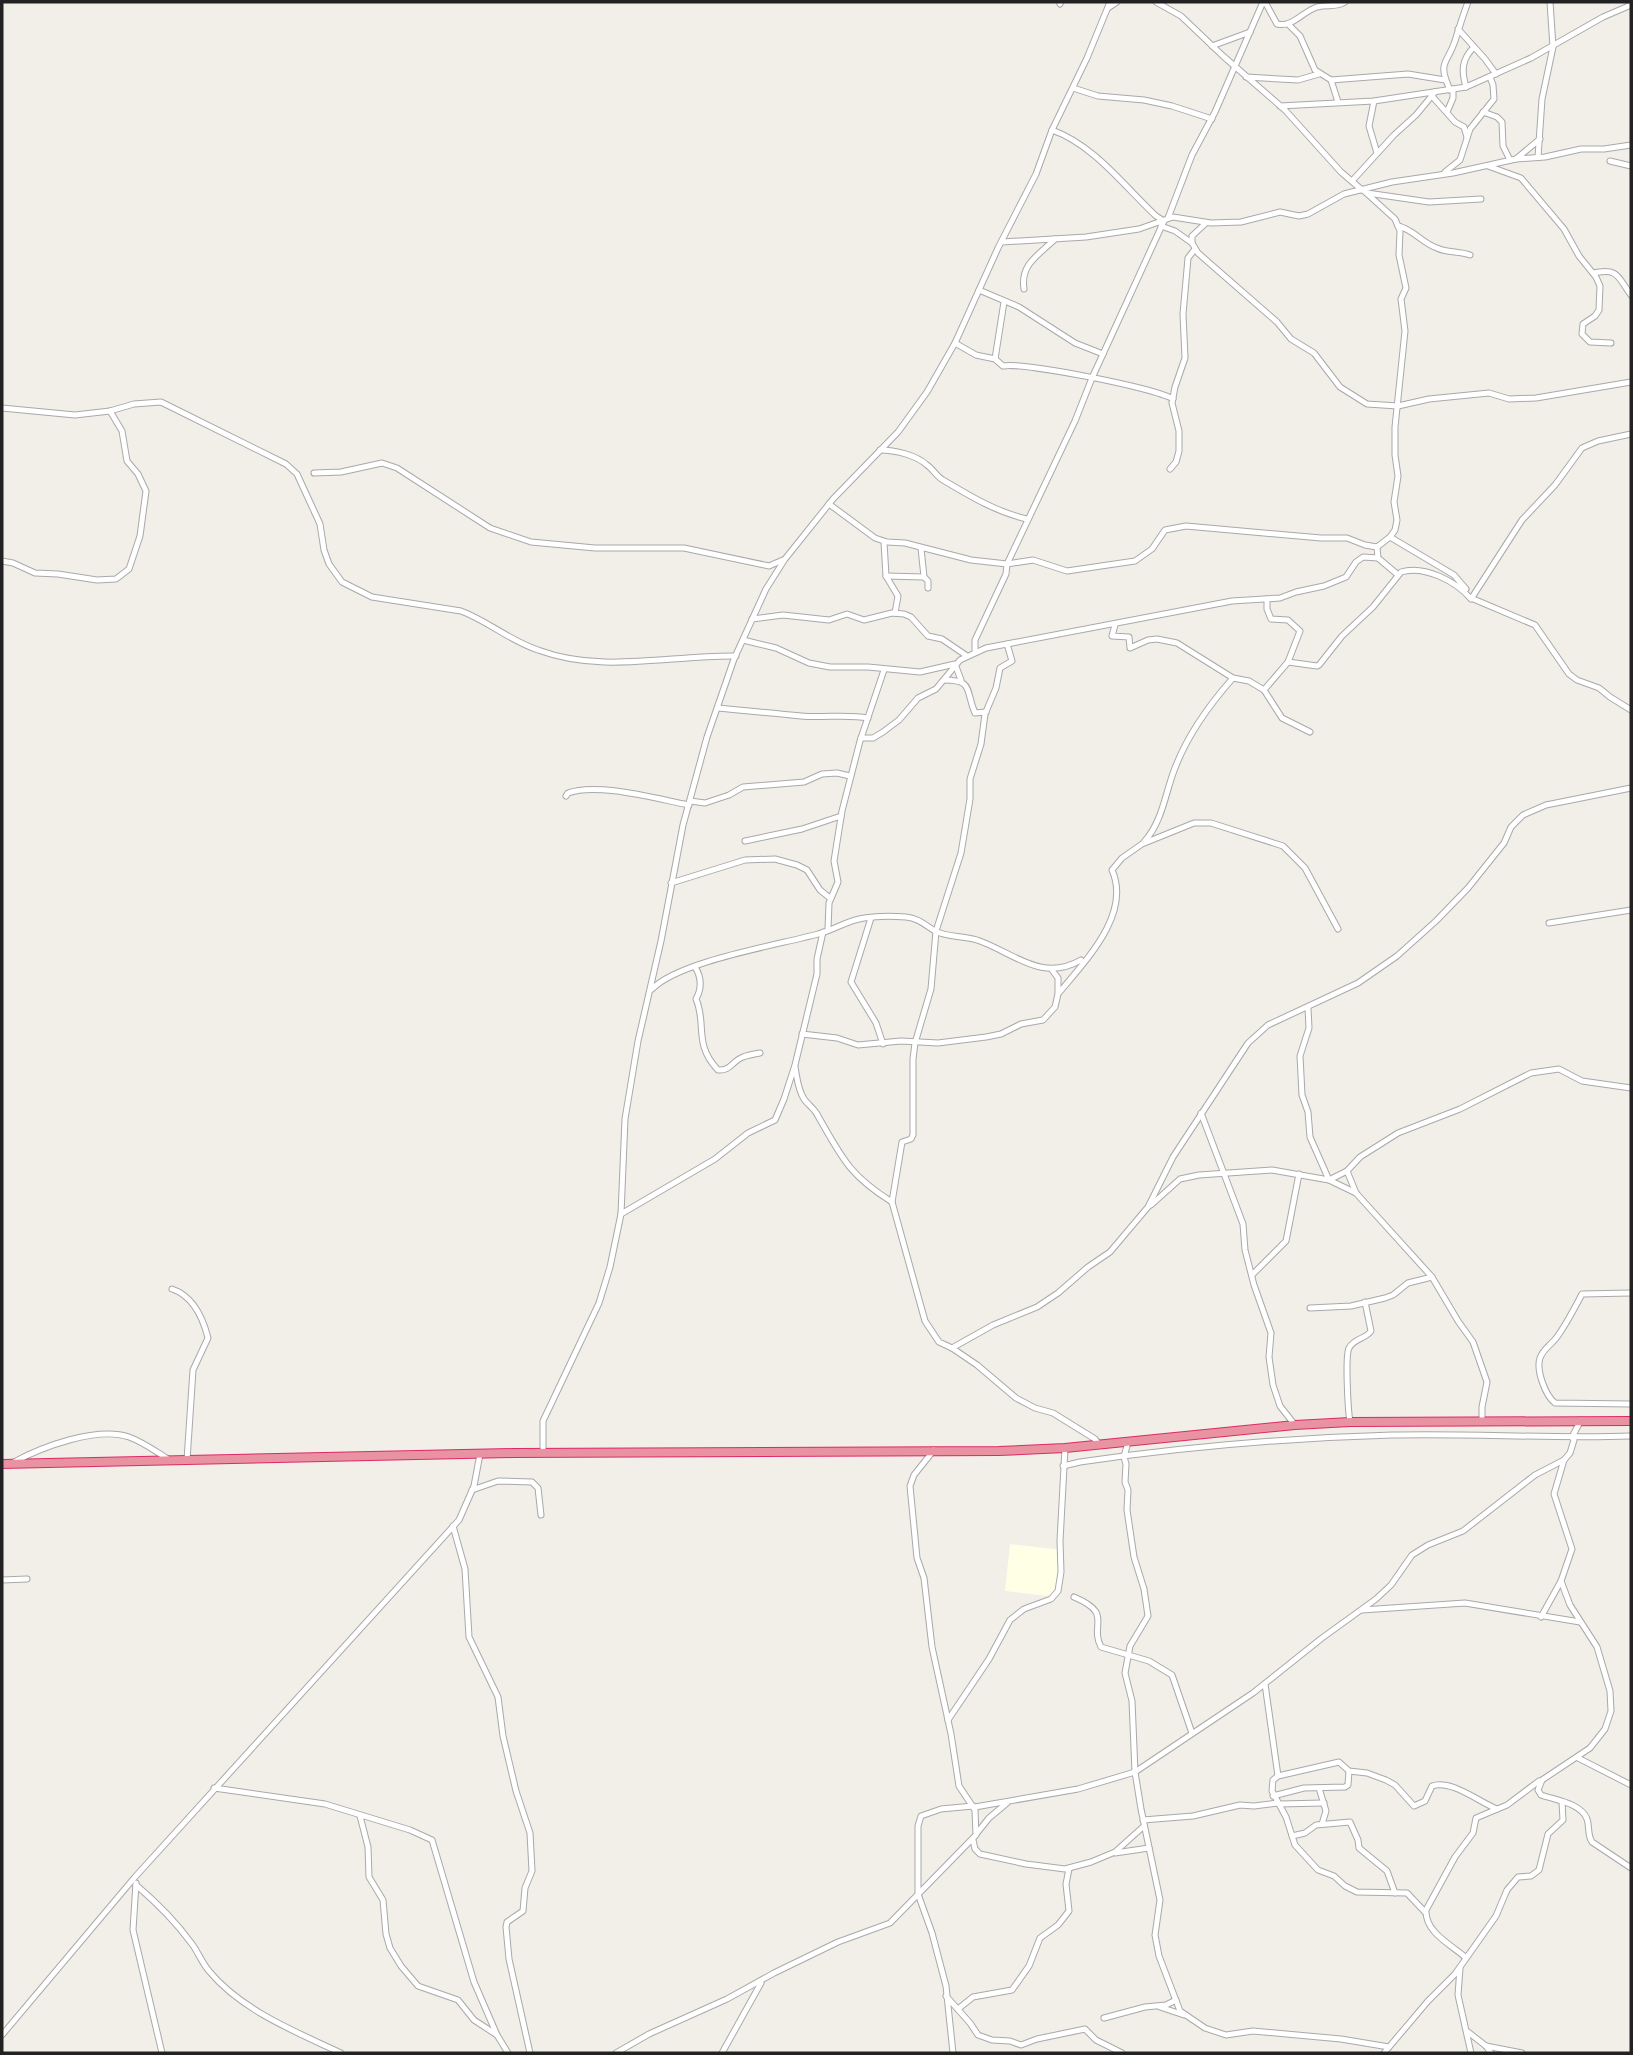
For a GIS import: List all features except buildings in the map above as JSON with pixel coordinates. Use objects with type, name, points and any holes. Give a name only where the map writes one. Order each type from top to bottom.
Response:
[{"type":"highway","points":[[6,1464],[543,1453],[1065,1448],[1350,1422],[1631,1421]]},
{"type":"street","points":[[543,1453],[544,1421],[599,1303],[610,1267],[621,1214],[629,1089],[671,883],[707,737],[736,656],[766,589],[785,559],[830,504],[909,418],[955,343],[1036,173],[1052,130],[1109,5],[1117,2]]},
{"type":"street","points":[[830,504],[854,524],[884,542],[905,543],[971,560],[1007,564],[1032,560],[1067,571],[1135,561],[1152,549],[1165,530],[1186,526],[1347,538],[1377,547],[1395,530],[1397,520],[1394,502],[1398,476],[1395,455],[1405,331],[1401,299],[1406,288],[1399,255],[1400,231],[1395,219],[1352,181],[1280,106],[1181,16],[1156,2]]},
{"type":"street","points":[[1264,2],[1277,23],[1289,25],[1300,36],[1319,74],[1331,80],[1408,74],[1445,80]]},
{"type":"street","points":[[975,652],[975,640],[1006,574],[1007,564],[1027,519],[1075,421],[1192,155],[1212,119],[1264,2]]},
{"type":"street","points":[[1289,25],[1317,7],[1335,7],[1345,2]]},
{"type":"street","points":[[1447,112],[1453,98],[1452,89],[1445,80],[1444,63],[1468,2]]},
{"type":"street","points":[[1538,158],[1542,99],[1553,47],[1550,2]]},
{"type":"street","points":[[1280,106],[1374,101],[1466,87],[1553,47],[1631,5]]},
{"type":"street","points":[[1445,172],[1460,160],[1466,137],[1494,99],[1493,76],[1458,29]]},
{"type":"street","points":[[1212,46],[1250,32]]},
{"type":"street","points":[[1466,87],[1463,66],[1467,54],[1474,47]]},
{"type":"street","points":[[1247,76],[1298,80],[1319,74]]},
{"type":"street","points":[[1331,80],[1338,102]]},
{"type":"street","points":[[1073,88],[1098,96],[1144,100],[1172,106],[1212,119]]},
{"type":"street","points":[[1433,94],[1455,122],[1464,127],[1466,137]]},
{"type":"street","points":[[1352,181],[1433,94]]},
{"type":"street","points":[[1374,101],[1369,126],[1377,153]]},
{"type":"street","points":[[1483,112],[1502,122],[1503,146],[1513,159]]},
{"type":"street","points":[[1052,130],[1082,146],[1156,216],[1194,246],[1223,277],[1277,322],[1291,340],[1314,353],[1328,374],[1346,391],[1367,404],[1398,406],[1489,393],[1509,399],[1543,398],[1631,382]]},
{"type":"street","points":[[1513,159],[1540,139]]},
{"type":"street","points":[[1002,242],[1112,233],[1179,217],[1206,223],[1241,222],[1280,212],[1304,216],[1345,194],[1392,182],[1488,166],[1513,159],[1631,145]]},
{"type":"street","points":[[1611,161],[1631,166]]},
{"type":"street","points":[[1488,166],[1521,178],[1563,229],[1600,286],[1600,310],[1584,322],[1581,332],[1590,342],[1611,344]]},
{"type":"street","points":[[1364,191],[1429,202],[1481,199]]},
{"type":"street","points":[[1170,469],[1176,462],[1180,439],[1173,399],[1185,358],[1183,314],[1188,258],[1194,246],[1194,233],[1206,223]]},
{"type":"street","points":[[1398,226],[1406,228],[1418,239],[1436,248],[1470,255]]},
{"type":"street","points":[[1024,289],[1024,272],[1032,259],[1056,238]]},
{"type":"street","points":[[1593,273],[1605,271],[1615,274],[1631,295]]},
{"type":"street","points":[[979,290],[1019,307],[1075,343],[1103,355]]},
{"type":"street","points":[[995,359],[1003,302]]},
{"type":"street","points":[[955,343],[976,355],[995,359],[1003,366],[1021,365],[1092,378],[1162,393],[1173,399]]},
{"type":"street","points":[[2,408],[75,415],[161,402],[291,467],[297,474],[320,524],[324,550],[335,574],[342,582],[364,594],[461,611],[530,647],[576,660],[619,664],[736,656]]},
{"type":"street","points":[[2,561],[35,573],[97,580],[116,579],[126,572],[133,560],[140,536],[146,491],[138,474],[127,461],[122,431],[110,411]]},
{"type":"street","points":[[1471,598],[1522,520],[1555,485],[1581,448],[1598,441],[1631,435]]},
{"type":"street","points":[[880,450],[896,451],[923,462],[941,479],[973,498],[1002,512],[1027,519]]},
{"type":"street","points":[[314,473],[341,472],[382,463],[397,468],[490,528],[513,538],[539,544],[595,548],[684,548],[769,566],[785,559]]},
{"type":"street","points":[[1390,537],[1460,580],[1471,598]]},
{"type":"street","points":[[884,542],[886,576],[898,596],[895,614]]},
{"type":"street","points":[[1377,547],[1378,558]]},
{"type":"street","points":[[921,548],[928,588]]},
{"type":"street","points":[[743,640],[776,648],[820,666],[920,673],[955,664],[975,652],[1007,644],[1232,601],[1280,598],[1324,586],[1349,574],[1359,559],[1369,556],[1378,558],[1397,574]]},
{"type":"street","points":[[1288,662],[1319,665],[1342,636],[1373,607],[1397,574],[1409,569],[1454,583],[1471,598],[1535,625],[1569,674],[1577,680],[1600,688],[1610,698],[1631,710]]},
{"type":"street","points":[[886,576],[924,577]]},
{"type":"street","points":[[1264,690],[1288,662],[1300,631],[1288,620],[1271,619],[1267,610],[1267,599]]},
{"type":"street","points":[[752,619],[783,615],[829,620],[847,614],[864,620],[895,614],[908,615],[928,636],[942,639],[967,656]]},
{"type":"street","points":[[1115,625],[1112,636],[1129,637],[1128,644],[1131,648],[1147,640],[1172,641],[1206,659],[1233,678],[1249,681],[1264,690],[1282,718],[1310,732]]},
{"type":"street","points":[[1007,644],[1012,661],[1000,668],[996,688],[986,712],[981,744],[970,779],[962,848],[936,932],[931,989],[915,1043],[913,1135],[911,1139],[902,1142],[892,1202],[925,1321],[939,1342],[977,1365],[1016,1398],[1035,1408],[1053,1413],[1095,1439],[1100,1445]]},
{"type":"street","points":[[861,738],[873,738],[899,720],[914,701],[934,691],[955,664]]},
{"type":"street","points":[[955,664],[961,680],[967,685],[975,712],[986,712]]},
{"type":"street","points":[[621,1214],[715,1159],[748,1133],[773,1121],[784,1099],[817,974],[817,959],[826,931],[830,898],[838,882],[834,861],[850,776],[884,670]]},
{"type":"street","points":[[1142,844],[1158,821],[1174,769],[1186,743],[1208,707],[1233,678]]},
{"type":"street","points":[[944,680],[961,680]]},
{"type":"street","points":[[718,708],[802,716],[868,718]]},
{"type":"street","points":[[566,796],[579,789],[598,789],[705,803],[743,787],[804,782],[822,774],[850,776]]},
{"type":"street","points":[[1148,1207],[1165,1171],[1252,1038],[1268,1025],[1308,1008],[1375,972],[1425,931],[1468,888],[1504,842],[1511,827],[1523,815],[1546,805],[1631,788]]},
{"type":"street","points":[[745,841],[802,829],[841,816]]},
{"type":"street","points":[[1058,994],[1100,944],[1117,902],[1112,870],[1122,858],[1142,844],[1201,822],[1283,846],[1305,868],[1338,929]]},
{"type":"street","points":[[671,883],[745,860],[775,859],[807,870],[820,890],[830,898]]},
{"type":"street","points":[[1549,923],[1631,910]]},
{"type":"street","points":[[649,991],[663,979],[695,967],[826,931],[858,919],[910,917],[936,932],[979,940],[1028,963],[1052,970],[1069,966],[1087,957]]},
{"type":"street","points":[[871,918],[851,982],[876,1023],[883,1044]]},
{"type":"street","points":[[695,967],[701,983],[701,991],[696,999],[701,1033],[705,1051],[713,1065],[718,1070],[724,1070],[740,1058],[760,1053]]},
{"type":"street","points":[[802,1034],[837,1038],[858,1045],[901,1041],[938,1043],[1001,1034],[1021,1024],[1038,1022],[1053,1011],[1059,999],[1058,978],[1052,970]]},
{"type":"street","points":[[1308,1008],[1310,1028],[1300,1056],[1302,1095],[1308,1112],[1310,1137],[1329,1180]]},
{"type":"street","points":[[795,1065],[800,1091],[817,1113],[835,1148],[861,1180],[892,1202]]},
{"type":"street","points":[[1329,1180],[1348,1171],[1360,1157],[1398,1133],[1460,1109],[1531,1073],[1559,1069],[1585,1082],[1631,1088]]},
{"type":"street","points":[[1201,1113],[1243,1224],[1245,1250],[1271,1333],[1269,1357],[1273,1385],[1280,1406],[1295,1425]]},
{"type":"street","points":[[952,1348],[993,1325],[1037,1307],[1058,1293],[1110,1252],[1148,1207],[1181,1180],[1199,1175],[1257,1170],[1299,1174],[1329,1180],[1356,1193],[1432,1277],[1473,1342],[1486,1377],[1482,1422]]},
{"type":"street","points":[[1348,1171],[1356,1193]]},
{"type":"street","points":[[1252,1275],[1286,1241],[1299,1174]]},
{"type":"street","points":[[1310,1308],[1351,1306],[1390,1297],[1408,1283],[1432,1277]]},
{"type":"street","points":[[172,1289],[187,1296],[204,1323],[208,1338],[193,1370],[187,1460]]},
{"type":"street","points":[[1631,1293],[1581,1294],[1557,1338],[1540,1357],[1539,1366],[1549,1398],[1555,1403],[1631,1404]]},
{"type":"street","points":[[1350,1422],[1347,1392],[1348,1350],[1355,1341],[1367,1336],[1371,1331],[1365,1302]]},
{"type":"street","points":[[1541,1617],[1561,1581],[1572,1549],[1554,1494],[1564,1460],[1573,1448],[1572,1437],[1581,1420]]},
{"type":"street","points":[[6,1464],[42,1448],[79,1438],[112,1434],[137,1440],[170,1460]]},
{"type":"street","points":[[1063,1466],[1206,1445],[1378,1436],[1631,1436]]},
{"type":"street","points":[[1128,1442],[1124,1457],[1128,1490],[1126,1503],[1134,1556],[1148,1611],[1146,1621],[1127,1654],[1125,1673],[1132,1701],[1135,1772],[1160,1900],[1155,1935],[1159,1956],[1180,2011],[1205,2028],[1226,2035],[1253,2031],[1341,2039],[1390,2047]]},
{"type":"street","points":[[948,1720],[977,1679],[1010,1620],[1024,1609],[1051,1599],[1058,1591],[1065,1448]]},
{"type":"street","points":[[934,1450],[914,1475],[911,1486],[917,1558],[924,1578],[932,1647],[959,1786],[974,1807],[975,1849],[980,1854],[1026,1864],[1069,1869],[1112,1853],[1132,1839],[1144,1823],[1194,1816],[1240,1805],[1324,1803]]},
{"type":"street","points":[[2,2035],[135,1877],[459,1520],[472,1490],[480,1454]]},
{"type":"street","points":[[953,2053],[947,1996],[932,1933],[918,1894],[919,1818],[936,1810],[974,1807],[1078,1789],[1135,1772],[1265,1684],[1391,1585],[1412,1555],[1428,1545],[1463,1531],[1535,1475],[1564,1460]]},
{"type":"street","points":[[472,1490],[498,1481],[532,1482],[538,1488],[541,1516]]},
{"type":"street","points":[[453,1526],[465,1569],[469,1637],[496,1691],[502,1736],[530,1833],[532,1871],[525,1888],[523,1911],[507,1922],[506,1927],[509,1959],[530,2053]]},
{"type":"street","points":[[2,1580],[27,1579]]},
{"type":"street","points":[[1425,1912],[1455,1857],[1473,1833],[1476,1818],[1507,1805],[1578,1758],[1599,1739],[1609,1720],[1610,1691],[1603,1664],[1597,1647],[1570,1605],[1561,1581]]},
{"type":"street","points":[[1074,1597],[1095,1610],[1099,1619],[1098,1640],[1101,1647],[1149,1661],[1172,1675],[1192,1733]]},
{"type":"street","points":[[1359,1610],[1465,1603],[1580,1622]]},
{"type":"street","points":[[1265,1684],[1278,1776]]},
{"type":"street","points":[[1578,1758],[1631,1785]]},
{"type":"street","points":[[1465,1957],[1431,1931],[1425,1912],[1410,1894],[1364,1893],[1345,1886],[1334,1876],[1316,1868],[1297,1847],[1273,1796],[1273,1780],[1278,1776],[1337,1762],[1349,1771],[1363,1772],[1395,1785],[1414,1806],[1425,1801],[1432,1786],[1440,1784],[1468,1793],[1497,1809]]},
{"type":"street","points":[[1273,1796],[1304,1788],[1347,1786],[1349,1771]]},
{"type":"street","points":[[1542,1780],[1537,1787],[1541,1794],[1562,1801],[1583,1813],[1588,1822],[1588,1836],[1592,1842],[1631,1868]]},
{"type":"street","points":[[214,1788],[325,1804],[410,1830],[432,1840],[474,1982],[497,2035],[508,2053]]},
{"type":"street","points":[[1319,1788],[1326,1811],[1322,1824]]},
{"type":"street","points":[[616,2053],[649,2034],[838,1942],[890,1923],[974,1837],[989,1818],[1009,1801]]},
{"type":"street","points":[[1384,2053],[1461,1965],[1496,1916],[1512,1883],[1518,1877],[1531,1876],[1539,1870],[1548,1834],[1563,1821],[1562,1801]]},
{"type":"street","points":[[360,1816],[368,1851],[369,1878],[383,1900],[386,1934],[390,1948],[401,1966],[418,1986],[458,2000],[474,2020],[497,2035]]},
{"type":"street","points":[[1292,1836],[1322,1824],[1351,1823],[1359,1848],[1387,1871],[1395,1892]]},
{"type":"street","points":[[1112,1853],[1124,1854],[1149,1848]]},
{"type":"street","points":[[958,2009],[973,1997],[1007,1992],[1015,1987],[1029,1966],[1040,1938],[1058,1925],[1069,1911],[1066,1884],[1069,1869]]},
{"type":"street","points":[[135,1877],[133,1930],[162,2053]]},
{"type":"street","points":[[136,1885],[164,1911],[194,1946],[209,1972],[229,1990],[249,2006],[341,2053]]},
{"type":"street","points":[[1461,1965],[1458,1995],[1471,2053]]},
{"type":"street","points":[[722,2053],[762,1981]]},
{"type":"street","points":[[947,1996],[978,2035],[1018,2044],[1085,2029],[1096,2040],[1122,2053]]},
{"type":"street","points":[[1104,2018],[1176,2000]]},
{"type":"street","points":[[1157,2006],[1185,2015]]},
{"type":"street","points":[[1468,2032],[1491,2053]]},
{"type":"street","points":[[1018,2044],[1025,2053]]},
{"type":"street","points":[[1486,2046],[1522,2053]]},
{"type":"shaded area","points":[[1010,1544],[1063,1550],[1057,1597],[1005,1591]]}]
